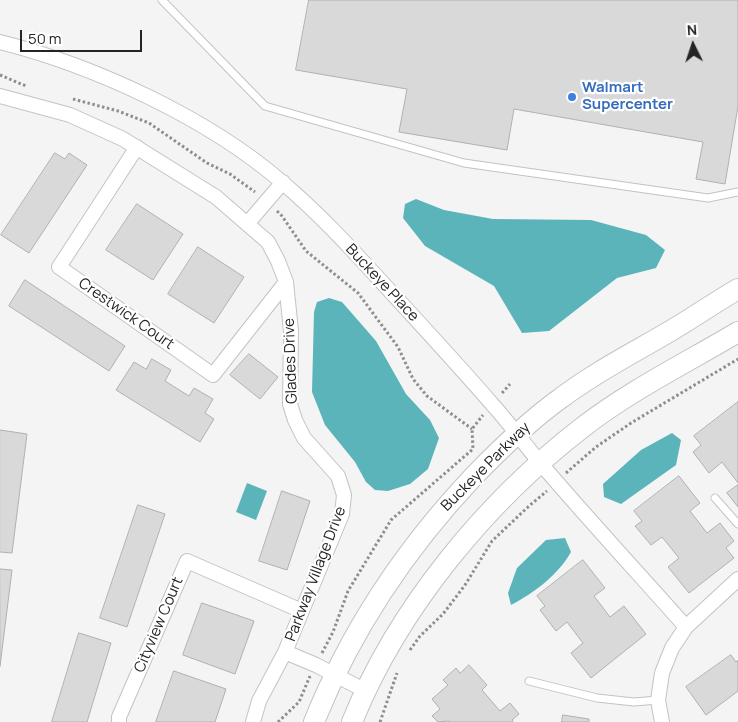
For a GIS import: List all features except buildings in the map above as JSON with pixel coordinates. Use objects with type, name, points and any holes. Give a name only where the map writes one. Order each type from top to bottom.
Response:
[{"type":"street","name":"Buckeye Place","points":[[0,42],[29,50],[119,83],[164,105],[210,130],[283,182],[349,246],[516,432],[556,482],[686,627]]},
{"type":"street","name":"Glades Drive","points":[[0,96],[70,116],[123,139],[216,197],[268,242],[278,260],[286,282],[291,331],[290,404],[304,438],[338,476],[344,495]]},
{"type":"street","name":"Crestwick Court","points":[[137,147],[59,267],[213,375],[286,282]]},
{"type":"street","points":[[247,224],[283,182]]},
{"type":"street","name":"Buckeye Parkway","points":[[314,722],[334,675],[357,632],[399,565],[452,499],[516,432],[560,398],[606,368],[738,289]]},
{"type":"street","points":[[352,722],[366,691],[408,616],[438,573],[479,523],[540,463],[583,427],[626,397],[738,332]]},
{"type":"street","name":"Parkway Village Drive","points":[[253,722],[259,701],[285,652],[342,514],[344,495]]},
{"type":"street","name":"Cityview Court","points":[[119,722],[119,716],[186,562],[302,611]]},
{"type":"street","points":[[662,722],[658,700],[662,673],[672,648],[686,627],[738,579]]},
{"type":"street","name":"Parkway Village Drive","points":[[285,652],[316,665],[366,691]]},
{"type":"lane","points":[[162,0],[265,106],[464,164],[708,198],[738,192]]},
{"type":"lane","points":[[715,498],[738,524]]},
{"type":"lane","points":[[529,681],[597,698],[634,702],[658,700]]},
{"type":"path","points":[[408,652],[420,636],[443,614],[465,585],[492,541],[596,446],[738,359]]},
{"type":"path","points":[[380,722],[390,689],[399,668]]},
{"type":"water","points":[[416,199],[444,210],[493,219],[591,220],[646,235],[665,250],[656,268],[617,278],[549,331],[522,333],[494,286],[425,246],[403,218],[405,204]]},
{"type":"water","points":[[329,298],[342,302],[376,341],[406,394],[430,420],[439,438],[428,469],[410,484],[388,491],[375,490],[366,482],[355,462],[325,425],[312,392],[314,312],[317,302]]},
{"type":"water","points":[[672,433],[681,440],[676,465],[621,504],[604,497],[603,484],[641,450]]},
{"type":"water","points":[[247,483],[267,491],[256,520],[236,512]]},
{"type":"water","points":[[565,538],[571,552],[566,560],[537,589],[511,605],[508,593],[517,568],[546,540]]},
{"type":"place","name":"Walmart Supercenter","points":[[572,97]]}]
